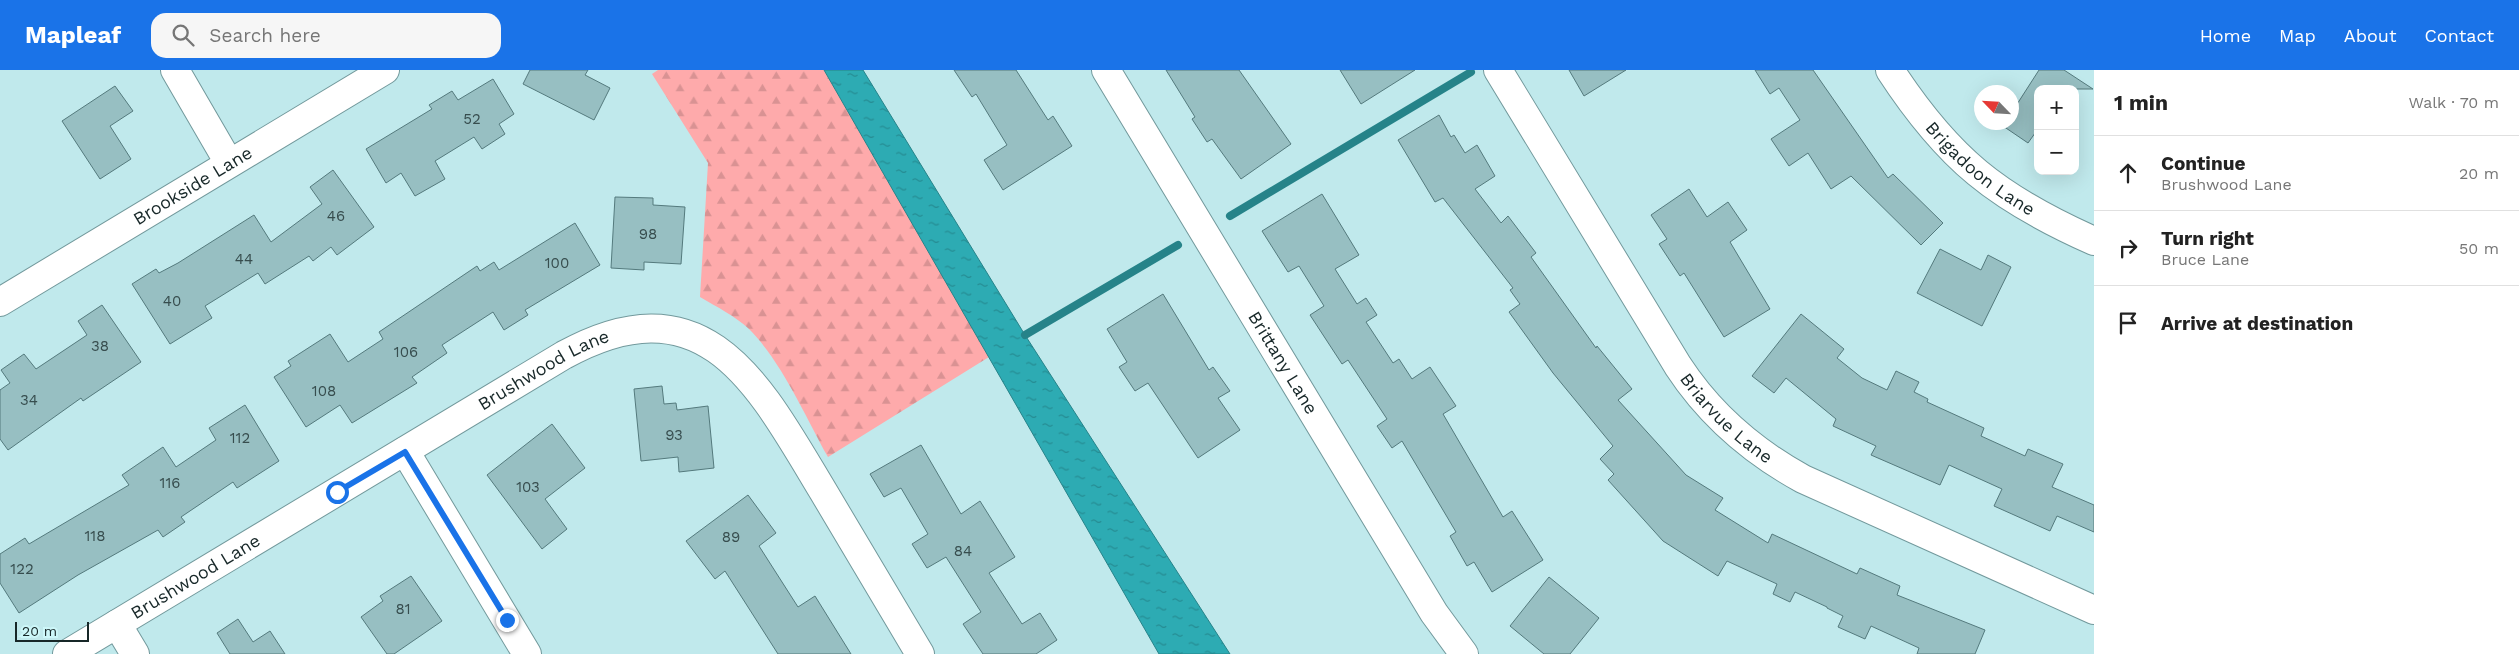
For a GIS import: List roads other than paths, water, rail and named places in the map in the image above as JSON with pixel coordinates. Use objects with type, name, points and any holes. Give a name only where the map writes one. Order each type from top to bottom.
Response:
[{"type":"street","points":[[175,70],[229,163]]},
{"type":"street","name":"Brookside Lane","points":[[0,302],[385,70]]},
{"type":"street","name":"Brittany Lane","points":[[1106,70],[1434,613],[1464,654]]},
{"type":"street","name":"Briarvue Lane","points":[[1498,70],[1678,366],[1691,386],[1724,422],[1762,455],[1803,479],[2094,610]]},
{"type":"street","name":"Brigadoon Lane","points":[[1890,70],[1926,122],[1968,166],[2012,199],[2050,221],[2094,241]]},
{"type":"street","name":"Brushwood Lane","points":[[67,654],[564,356],[601,337],[632,329],[682,334],[698,339],[722,353],[742,370],[769,403],[920,654]]},
{"type":"street","points":[[405,452],[527,654]]},
{"type":"street","points":[[117,624],[135,654]]},
{"type":"water","points":[[824,70],[863,70],[1025,335],[1230,654],[1159,654]]},
{"type":"waterway","points":[[1230,216],[1471,72]]},
{"type":"waterway","points":[[1025,335],[1178,245]]}]
